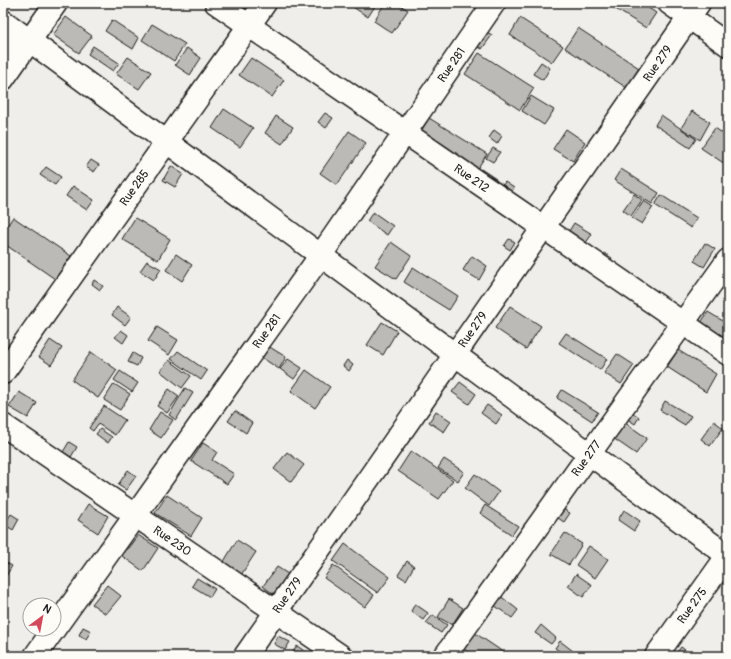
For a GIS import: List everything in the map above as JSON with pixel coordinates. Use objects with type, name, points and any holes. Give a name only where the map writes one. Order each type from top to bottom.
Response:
[{"type":"street","points":[[3,79],[56,3]]},
{"type":"street","name":"Rue 212","points":[[216,3],[728,354]]},
{"type":"street","name":"Rue 285","points":[[3,373],[265,3]]},
{"type":"street","name":"Rue 281","points":[[35,656],[321,255],[494,3]]},
{"type":"street","points":[[669,3],[694,10],[728,45]]},
{"type":"street","name":"Rue 279","points":[[245,656],[454,353],[544,227],[694,10]]},
{"type":"street","points":[[3,21],[728,556]]},
{"type":"street","points":[[3,43],[30,40]]},
{"type":"street","name":"Rue 277","points":[[445,656],[728,260]]},
{"type":"street","name":"Rue 230","points":[[3,425],[341,656]]},
{"type":"street","name":"Rue 275","points":[[656,656],[728,556]]},
{"type":"building","points":[[233,3],[252,3],[246,12]]},
{"type":"building","points":[[347,3],[377,3],[368,17]]},
{"type":"building","points":[[385,3],[397,3],[408,10],[392,33],[374,21]]},
{"type":"building","points":[[606,3],[641,3],[656,13],[646,28]]},
{"type":"building","points":[[66,17],[92,36],[79,53],[53,35]]},
{"type":"building","points":[[520,18],[563,46],[552,62],[510,35]]},
{"type":"building","points":[[112,20],[139,38],[133,49],[105,31]]},
{"type":"building","points":[[152,24],[185,44],[174,61],[142,40]]},
{"type":"building","points":[[578,28],[639,68],[627,88],[565,48]]},
{"type":"building","points":[[485,31],[492,35],[482,49],[475,45]]},
{"type":"building","points":[[93,46],[119,63],[113,71],[88,54]]},
{"type":"building","points":[[187,48],[201,58],[190,75],[175,65]]},
{"type":"building","points":[[479,53],[534,88],[520,110],[465,74]]},
{"type":"building","points":[[128,57],[151,72],[139,89],[116,74]]},
{"type":"building","points":[[251,58],[284,80],[272,97],[239,75]]},
{"type":"building","points":[[541,62],[550,68],[543,80],[533,74]]},
{"type":"building","points":[[531,96],[554,110],[544,125],[522,111]]},
{"type":"building","points":[[224,109],[253,128],[240,147],[212,128]]},
{"type":"building","points":[[692,111],[710,122],[700,140],[681,128]]},
{"type":"building","points":[[325,113],[333,118],[326,128],[318,122]]},
{"type":"building","points":[[661,115],[696,139],[690,148],[655,125]]},
{"type":"building","points":[[276,116],[293,127],[282,144],[265,133]]},
{"type":"building","points":[[429,118],[487,154],[475,172],[418,136]]},
{"type":"building","points":[[715,128],[728,137],[728,166],[701,148]]},
{"type":"building","points":[[566,129],[585,142],[573,161],[553,149]]},
{"type":"building","points":[[494,130],[502,136],[497,144],[489,138]]},
{"type":"building","points":[[349,131],[366,143],[337,185],[320,173]]},
{"type":"building","points":[[493,148],[500,152],[493,162],[486,158]]},
{"type":"building","points":[[91,160],[99,165],[94,172],[86,167]]},
{"type":"building","points":[[171,166],[183,174],[175,187],[163,180]]},
{"type":"building","points":[[46,167],[61,177],[55,185],[40,175]]},
{"type":"building","points":[[481,169],[496,179],[493,184],[478,174]]},
{"type":"building","points":[[621,169],[659,193],[652,204],[614,180]]},
{"type":"building","points":[[505,182],[514,188],[508,197],[499,190]]},
{"type":"building","points":[[73,186],[94,200],[87,210],[66,196]]},
{"type":"building","points":[[634,194],[642,200],[631,216],[623,210]]},
{"type":"building","points":[[661,195],[697,218],[691,228],[655,205]]},
{"type":"building","points":[[644,201],[653,207],[642,224],[632,218]]},
{"type":"building","points":[[373,212],[393,226],[387,235],[367,221]]},
{"type":"building","points":[[13,217],[71,256],[55,279],[3,243],[3,232]]},
{"type":"building","points":[[135,218],[170,239],[158,260],[122,239]]},
{"type":"building","points":[[574,223],[592,234],[581,250],[564,239]]},
{"type":"building","points":[[509,239],[515,242],[510,250],[504,246]]},
{"type":"building","points":[[391,242],[411,256],[396,279],[375,266]]},
{"type":"building","points":[[705,243],[715,249],[704,267],[694,261]]},
{"type":"building","points":[[604,253],[612,258],[606,269],[598,264]]},
{"type":"building","points":[[176,254],[192,265],[182,281],[166,270]]},
{"type":"building","points":[[472,256],[487,266],[479,280],[463,270]]},
{"type":"building","points":[[147,261],[161,269],[154,280],[140,271]]},
{"type":"building","points":[[413,267],[458,296],[449,310],[404,282]]},
{"type":"building","points":[[94,280],[103,286],[100,290],[92,284]]},
{"type":"building","points":[[510,306],[541,326],[526,349],[495,328]]},
{"type":"building","points":[[117,307],[131,317],[125,325],[112,315]]},
{"type":"building","points":[[708,312],[728,324],[728,338],[723,346],[696,330]]},
{"type":"building","points":[[382,322],[397,331],[383,355],[367,345]]},
{"type":"building","points":[[157,327],[178,340],[169,355],[148,341]]},
{"type":"building","points":[[121,330],[128,335],[123,343],[115,337]]},
{"type":"building","points":[[566,333],[607,359],[600,370],[559,343]]},
{"type":"building","points":[[50,340],[62,348],[51,365],[39,357]]},
{"type":"building","points":[[268,346],[286,357],[279,369],[261,357]]},
{"type":"building","points":[[678,350],[716,374],[706,392],[667,367]]},
{"type":"building","points":[[178,351],[207,371],[201,380],[171,359]]},
{"type":"building","points":[[91,352],[117,370],[98,398],[72,380]]},
{"type":"building","points":[[133,353],[141,358],[137,366],[128,362]]},
{"type":"building","points":[[617,354],[634,365],[621,384],[604,373]]},
{"type":"building","points":[[288,359],[302,368],[294,379],[280,369]]},
{"type":"building","points":[[169,360],[191,376],[182,388],[160,371]]},
{"type":"building","points":[[347,360],[353,365],[349,371],[343,366]]},
{"type":"building","points":[[306,370],[330,387],[315,408],[291,391]]},
{"type":"building","points":[[120,371],[138,383],[132,392],[114,380]]},
{"type":"building","points":[[460,382],[476,394],[469,404],[452,392]]},
{"type":"building","points":[[114,384],[130,394],[120,410],[104,400]]},
{"type":"building","points":[[185,388],[193,393],[176,420],[169,415]]},
{"type":"building","points":[[169,389],[179,396],[167,413],[157,406]]},
{"type":"building","points":[[562,390],[598,412],[592,421],[557,398]]},
{"type":"building","points":[[19,392],[37,403],[28,418],[9,407]]},
{"type":"building","points":[[665,401],[691,416],[685,425],[660,410]]},
{"type":"building","points":[[487,405],[502,415],[496,424],[481,413]]},
{"type":"building","points":[[104,406],[125,420],[115,435],[98,424],[93,431],[89,428]]},
{"type":"building","points":[[235,411],[252,423],[246,433],[228,421]]},
{"type":"building","points":[[436,411],[451,421],[444,432],[429,422]]},
{"type":"building","points":[[630,411],[639,417],[635,424],[626,418]]},
{"type":"building","points":[[160,412],[173,420],[161,438],[149,430]]},
{"type":"building","points":[[621,420],[647,438],[636,454],[610,436]]},
{"type":"building","points":[[714,421],[723,428],[710,446],[701,439]]},
{"type":"building","points":[[100,429],[112,437],[108,443],[96,434]]},
{"type":"building","points":[[69,442],[77,447],[71,457],[63,452]]},
{"type":"building","points":[[203,443],[217,452],[212,460],[234,474],[227,484],[191,461]]},
{"type":"building","points":[[411,451],[453,480],[439,499],[398,471]]},
{"type":"building","points":[[287,452],[304,465],[291,482],[274,469]]},
{"type":"building","points":[[444,459],[464,472],[458,481],[438,468]]},
{"type":"building","points":[[128,470],[136,476],[126,490],[118,485]]},
{"type":"building","points":[[475,474],[499,492],[489,506],[465,488]]},
{"type":"building","points":[[167,495],[202,518],[191,536],[155,513]]},
{"type":"building","points":[[88,504],[108,516],[98,533],[78,520]]},
{"type":"building","points":[[485,505],[518,526],[512,535],[480,513]]},
{"type":"building","points":[[561,508],[570,513],[564,522],[555,516]]},
{"type":"building","points":[[624,510],[640,521],[634,531],[618,520]]},
{"type":"building","points":[[11,514],[19,519],[13,530],[4,524]]},
{"type":"building","points":[[565,533],[582,544],[569,565],[551,554]]},
{"type":"building","points":[[138,535],[158,548],[143,571],[122,556]]},
{"type":"building","points":[[237,540],[256,552],[241,575],[223,563]]},
{"type":"building","points":[[345,544],[390,577],[378,593],[333,561]]},
{"type":"building","points":[[589,546],[608,559],[595,578],[576,565]]},
{"type":"building","points":[[3,561],[12,566],[3,581]]},
{"type":"building","points":[[407,561],[414,566],[406,580],[398,575]]},
{"type":"building","points":[[333,565],[374,595],[365,607],[324,578]]},
{"type":"building","points":[[277,567],[288,574],[273,594],[263,586]]},
{"type":"building","points":[[576,574],[592,585],[583,597],[568,586]]},
{"type":"building","points":[[197,578],[215,589],[210,597],[192,586]]},
{"type":"building","points":[[107,585],[121,596],[106,614],[92,604]]},
{"type":"building","points":[[498,594],[518,610],[512,618],[491,603]]},
{"type":"building","points":[[449,599],[463,608],[452,625],[438,617]]},
{"type":"building","points":[[415,604],[428,613],[423,620],[411,611]]},
{"type":"building","points":[[433,615],[447,625],[441,633],[426,623]]},
{"type":"building","points":[[541,625],[556,638],[551,644],[535,633]]},
{"type":"building","points":[[83,627],[91,631],[86,639],[79,635]]},
{"type":"building","points":[[472,631],[509,656],[474,656],[461,647]]},
{"type":"building","points":[[278,636],[290,642],[285,650],[274,644]]},
{"type":"building","points":[[560,641],[573,651],[570,656],[566,656],[555,648]]},
{"type":"building","points":[[3,645],[10,650],[5,656],[3,656]]},
{"type":"building","points":[[297,646],[312,656],[291,655]]},
{"type":"building","points":[[681,647],[693,656],[675,655]]}]
